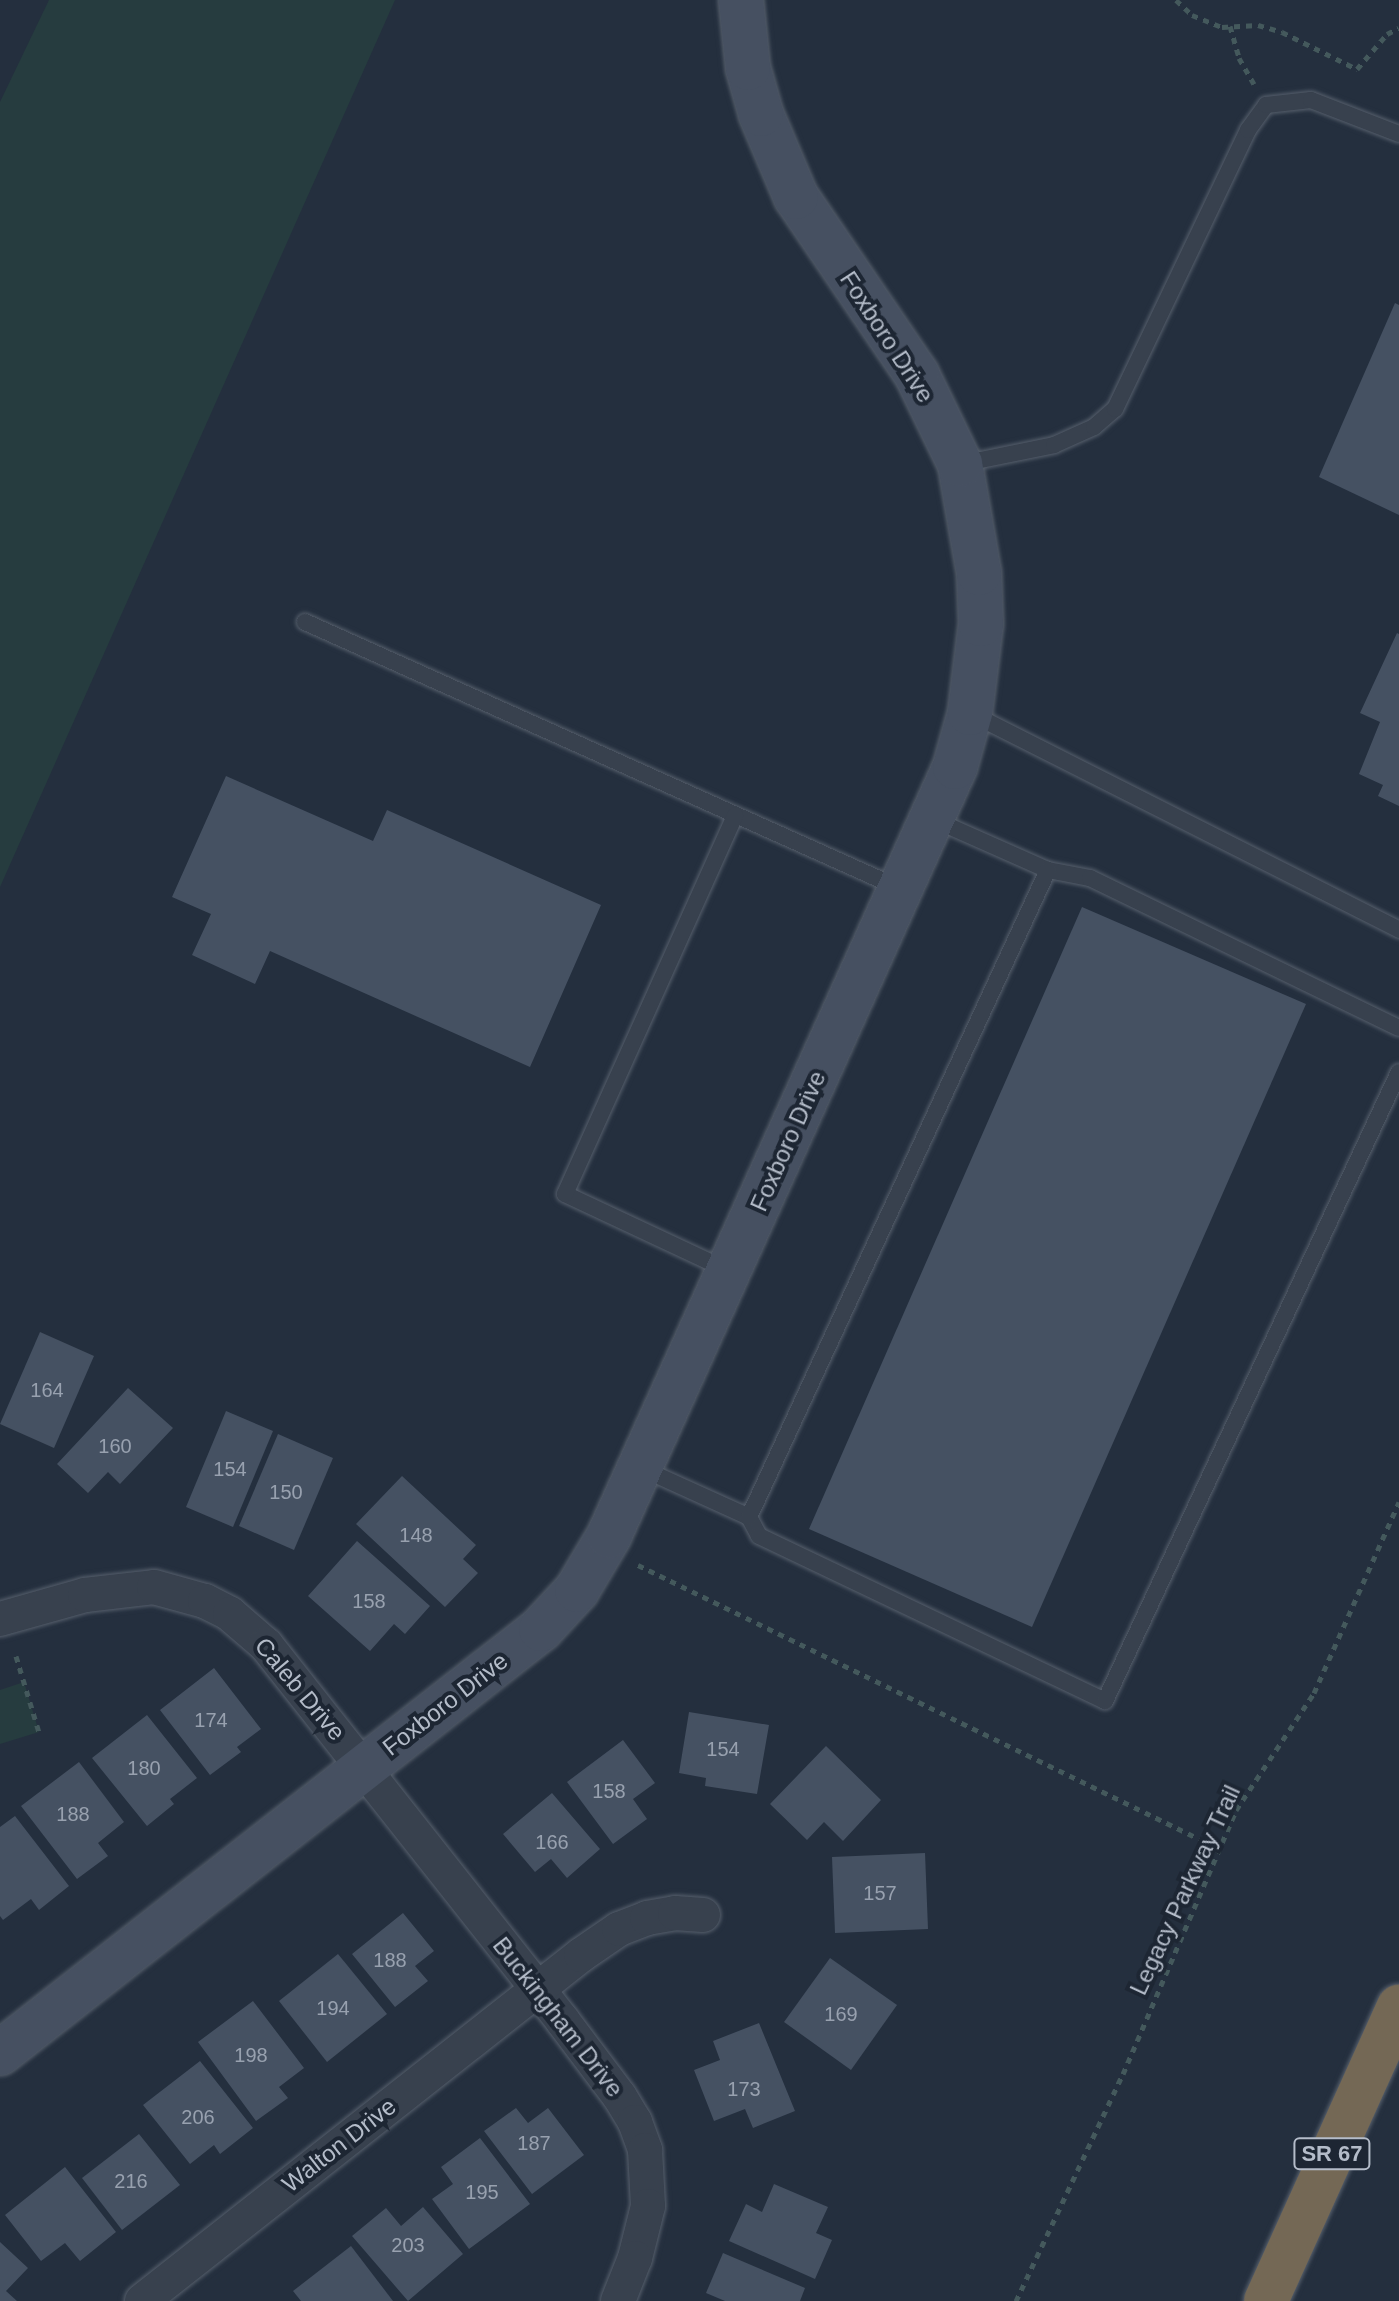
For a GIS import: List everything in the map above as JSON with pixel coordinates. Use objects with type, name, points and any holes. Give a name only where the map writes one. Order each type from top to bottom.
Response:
[{"type":"highway","name":"SR 67","points":[[1266,2301],[1399,2007]]},
{"type":"street","name":"Foxboro Drive","points":[[0,2053],[541,1629],[577,1590],[603,1548],[640,1468],[955,767],[970,713],[981,624],[980,586],[960,464],[917,375],[824,242],[789,184],[761,114],[748,68],[741,0]]},
{"type":"street","name":"Caleb Drive","points":[[0,1619],[85,1595],[123,1589],[154,1587],[205,1601],[230,1614],[266,1645],[364,1767]]},
{"type":"street","name":"Buckingham Drive","points":[[364,1767],[620,2097],[645,2150],[649,2177],[643,2232],[618,2301]]},
{"type":"street","name":"Walton Drive","points":[[142,2301],[537,1989],[619,1929],[647,1918],[675,1913],[703,1915]]},
{"type":"lane","points":[[960,464],[1054,445],[1094,427],[1115,409],[1248,130],[1266,105],[1311,100],[1399,134]]},
{"type":"lane","points":[[305,622],[901,889]]},
{"type":"lane","points":[[970,713],[1399,930]]},
{"type":"lane","points":[[730,1271],[565,1194],[735,815]]},
{"type":"lane","points":[[933,819],[1048,870],[1090,878],[1399,1028]]},
{"type":"lane","points":[[749,1517],[1048,870]]},
{"type":"lane","points":[[640,1468],[749,1517],[759,1536],[1105,1701],[1399,1072]]},
{"type":"path","points":[[1176,0],[1192,15],[1222,27],[1258,25],[1282,32],[1357,69],[1387,34],[1399,28]]},
{"type":"path","points":[[1230,26],[1239,58],[1266,105]]},
{"type":"path","name":"Legacy Parkway Trail","points":[[1016,2301],[1123,2074],[1236,1810],[1314,1693],[1399,1502]]},
{"type":"path","points":[[603,1548],[1220,1849]]},
{"type":"path","points":[[16,1656],[39,1732]]},
{"type":"green space","points":[[49,0],[395,0],[0,887],[0,102]]},
{"type":"green space","points":[[24,1682],[39,1732],[0,1744],[0,1690]]},
{"type":"building","points":[[1395,303],[1399,305],[1399,515],[1319,477]]},
{"type":"building","points":[[1397,633],[1399,806],[1378,796],[1383,785],[1359,774],[1380,722],[1360,713]]},
{"type":"building","points":[[226,776],[373,841],[387,810],[601,905],[530,1067],[270,951],[255,984],[192,955],[211,914],[172,897]]},
{"type":"building","points":[[1082,907],[1306,1004],[1032,1627],[809,1529]]},
{"type":"building","points":[[40,1332],[94,1356],[54,1448],[0,1424]]},
{"type":"building","points":[[128,1388],[173,1428],[120,1484],[108,1472],[88,1493],[57,1464]]},
{"type":"building","points":[[226,1411],[273,1431],[233,1527],[186,1507]]},
{"type":"building","points":[[278,1434],[333,1458],[294,1550],[239,1526]]},
{"type":"building","points":[[402,1476],[476,1545],[463,1559],[478,1573],[445,1607],[356,1524]]},
{"type":"building","points":[[357,1541],[430,1606],[405,1634],[394,1624],[370,1651],[308,1596]]},
{"type":"building","points":[[214,1668],[261,1729],[237,1747],[241,1752],[210,1775],[160,1710]]},
{"type":"building","points":[[689,1712],[769,1725],[757,1794],[705,1786],[706,1778],[679,1773]]},
{"type":"building","points":[[147,1715],[197,1778],[170,1799],[174,1804],[147,1826],[92,1758]]},
{"type":"building","points":[[623,1740],[655,1783],[633,1799],[647,1819],[613,1844],[567,1782]]},
{"type":"building","points":[[826,1746],[881,1800],[843,1841],[824,1822],[807,1840],[770,1804]]},
{"type":"building","points":[[79,1762],[124,1822],[98,1843],[108,1856],[77,1879],[21,1806]]},
{"type":"building","points":[[552,1793],[600,1849],[567,1878],[551,1859],[535,1872],[503,1834]]},
{"type":"building","points":[[15,1816],[69,1886],[39,1910],[31,1899],[3,1920],[0,1916],[0,1827]]},
{"type":"building","points":[[925,1853],[928,1929],[835,1933],[832,1857]]},
{"type":"building","points":[[403,1913],[434,1951],[415,1966],[428,1981],[395,2007],[352,1954]]},
{"type":"building","points":[[338,1954],[387,2014],[327,2062],[279,2001]]},
{"type":"building","points":[[830,1958],[897,2005],[851,2070],[784,2022]]},
{"type":"building","points":[[253,2001],[304,2068],[279,2087],[288,2098],[256,2121],[198,2042]]},
{"type":"building","points":[[759,2023],[795,2111],[753,2128],[745,2109],[714,2121],[694,2070],[720,2060],[713,2041]]},
{"type":"building","points":[[200,2061],[253,2128],[220,2154],[214,2145],[190,2164],[143,2105]]},
{"type":"building","points":[[516,2108],[528,2123],[548,2108],[584,2155],[532,2194],[484,2131]]},
{"type":"building","points":[[139,2134],[180,2185],[122,2230],[82,2178]]},
{"type":"building","points":[[480,2138],[530,2204],[469,2249],[432,2199],[453,2184],[441,2167]]},
{"type":"building","points":[[65,2167],[116,2232],[80,2261],[65,2243],[41,2261],[5,2215]]},
{"type":"building","points":[[774,2184],[828,2207],[816,2233],[832,2240],[815,2279],[729,2241],[746,2204],[762,2212]]},
{"type":"building","points":[[423,2207],[463,2254],[408,2301],[352,2236],[386,2208],[401,2226]]},
{"type":"building","points":[[0,2242],[28,2268],[6,2291],[17,2301],[0,2301]]},
{"type":"building","points":[[351,2246],[393,2301],[301,2301],[293,2291]]},
{"type":"building","points":[[723,2253],[805,2288],[800,2301],[725,2301],[706,2293]]}]
